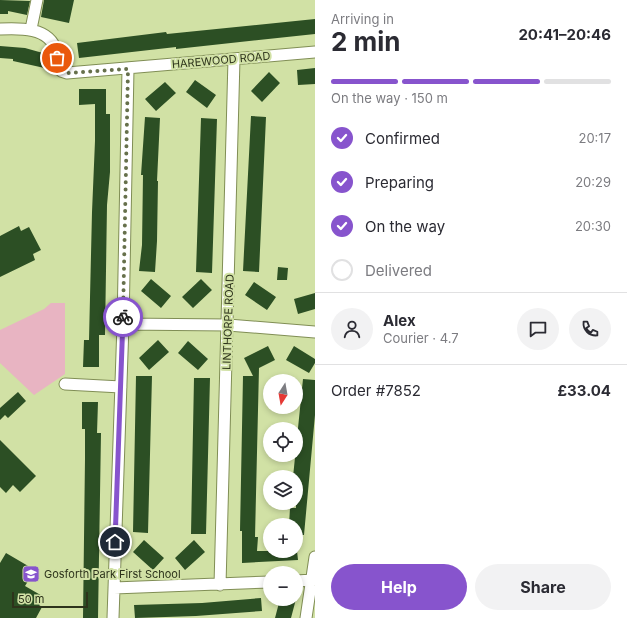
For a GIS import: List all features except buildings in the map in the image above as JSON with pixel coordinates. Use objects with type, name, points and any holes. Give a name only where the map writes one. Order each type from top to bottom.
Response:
[{"type":"street","points":[[0,29],[31,29],[37,0]]},
{"type":"street","name":"HAREWOOD ROAD","points":[[31,29],[51,40],[56,50],[58,66],[61,71],[67,73],[315,52]]},
{"type":"street","name":"LINTHORPE ROAD","points":[[220,585],[234,59]]},
{"type":"street","points":[[113,618],[123,324],[128,69]]},
{"type":"street","points":[[123,324],[228,325],[315,332]]},
{"type":"street","points":[[65,384],[121,387]]},
{"type":"street","points":[[306,618],[315,557]]},
{"type":"street","points":[[303,581],[312,580]]},
{"type":"street","points":[[114,588],[263,582]]},
{"type":"shaded area","points":[[51,303],[65,303],[65,374],[34,395],[0,363],[0,330],[44,309]]},
{"type":"way so far","points":[[57,58],[58,66],[61,71],[67,73],[128,69],[123,317]]},
{"type":"place","name":"Gosforth Park First School","points":[[31,574]]},
{"type":"route","points":[[115,542],[123,317]]}]
